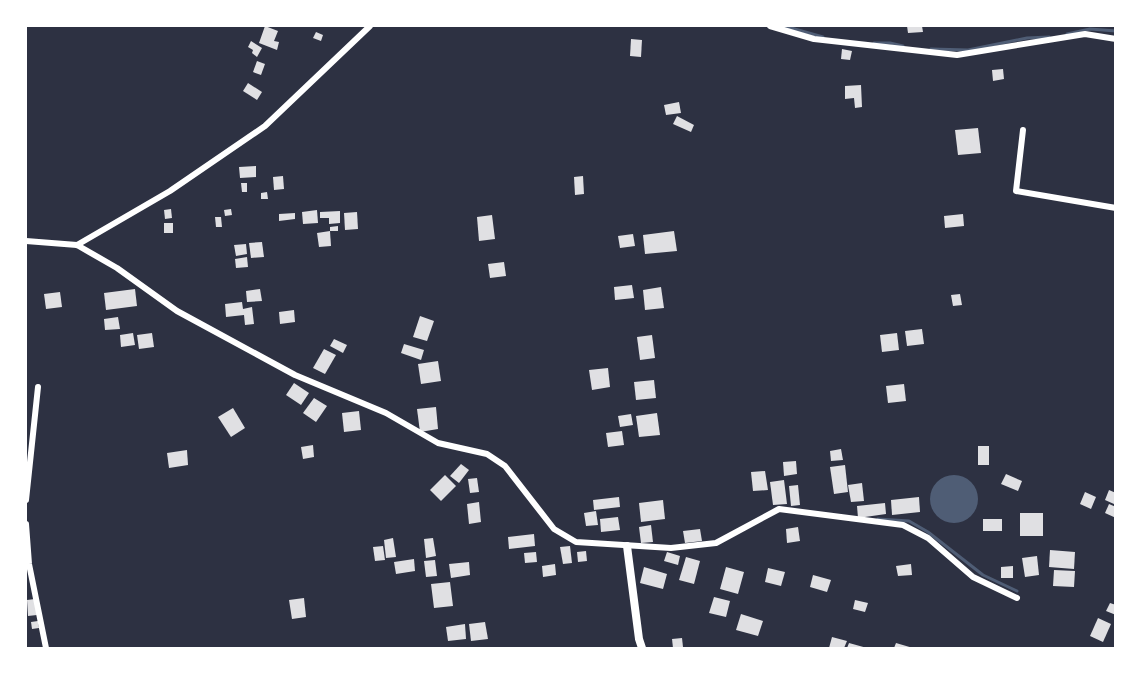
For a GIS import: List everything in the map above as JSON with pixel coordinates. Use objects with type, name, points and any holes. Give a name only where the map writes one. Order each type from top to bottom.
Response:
[{"type":"street","points":[[76,245],[170,191],[265,126],[370,26]]},
{"type":"street","points":[[770,26],[814,39],[957,55],[1085,34],[1116,39]]},
{"type":"street","points":[[1023,130],[1016,191],[1116,208]]},
{"type":"street","points":[[26,241],[76,245],[117,268],[177,311],[295,375],[386,413],[438,443],[487,454],[505,465],[554,529],[576,542],[671,548],[716,543],[779,509],[903,525],[928,538],[973,577],[1017,598]]},
{"type":"street","points":[[26,500],[38,387]]},
{"type":"street","points":[[26,524],[30,564],[46,648]]},
{"type":"street","points":[[627,546],[642,648]]},
{"type":"water","points":[[954,475],[971,482],[978,499],[971,516],[954,523],[937,516],[930,499],[937,482]]},
{"type":"building","points":[[265,26],[278,31],[274,41],[279,42],[277,50],[259,43]]},
{"type":"building","points":[[907,26],[922,26],[923,32],[908,33]]},
{"type":"building","points":[[316,32],[323,35],[321,41],[313,38]]},
{"type":"building","points":[[631,39],[642,40],[641,57],[630,56]]},
{"type":"building","points":[[251,41],[262,48],[257,57],[248,47]]},
{"type":"building","points":[[842,49],[852,51],[850,60],[841,59]]},
{"type":"building","points":[[257,61],[265,64],[261,75],[253,72]]},
{"type":"building","points":[[1003,69],[1004,79],[993,81],[992,70]]},
{"type":"building","points":[[248,83],[262,92],[257,100],[243,91]]},
{"type":"building","points":[[861,85],[862,107],[855,108],[854,98],[845,99],[845,86]]},
{"type":"building","points":[[679,102],[681,113],[666,115],[664,105]]},
{"type":"building","points":[[677,116],[694,125],[691,132],[673,124]]},
{"type":"building","points":[[978,128],[981,153],[958,155],[955,130]]},
{"type":"building","points":[[256,166],[256,177],[240,178],[239,167]]},
{"type":"building","points":[[283,176],[284,189],[274,190],[273,177]]},
{"type":"building","points":[[583,176],[584,194],[575,195],[574,177]]},
{"type":"building","points":[[241,183],[247,183],[247,192],[242,192]]},
{"type":"building","points":[[267,192],[268,199],[261,199],[261,193]]},
{"type":"building","points":[[171,209],[172,218],[165,219],[164,210]]},
{"type":"building","points":[[231,209],[232,215],[225,216],[224,210]]},
{"type":"building","points":[[317,210],[318,223],[303,224],[302,212]]},
{"type":"building","points":[[340,211],[340,223],[329,224],[329,218],[320,218],[320,212]]},
{"type":"building","points":[[357,212],[358,229],[345,230],[344,213]]},
{"type":"building","points":[[295,213],[295,219],[279,221],[279,214]]},
{"type":"building","points":[[963,214],[964,226],[945,228],[944,216]]},
{"type":"building","points":[[492,215],[495,239],[479,241],[477,217]]},
{"type":"building","points":[[215,217],[221,217],[222,227],[216,227]]},
{"type":"building","points":[[164,223],[173,223],[173,233],[164,233]]},
{"type":"building","points":[[338,226],[338,231],[330,231],[330,227]]},
{"type":"building","points":[[330,231],[331,246],[319,247],[317,233]]},
{"type":"building","points":[[674,231],[677,251],[645,254],[643,235]]},
{"type":"building","points":[[633,234],[635,246],[620,248],[618,236]]},
{"type":"building","points":[[262,242],[264,257],[251,258],[249,243]]},
{"type":"building","points":[[246,244],[247,254],[236,256],[234,245]]},
{"type":"building","points":[[247,257],[248,267],[236,268],[235,259]]},
{"type":"building","points":[[504,262],[506,276],[490,278],[488,264]]},
{"type":"building","points":[[632,285],[634,298],[615,300],[614,287]]},
{"type":"building","points":[[661,287],[664,308],[645,310],[643,290]]},
{"type":"building","points":[[135,289],[137,306],[106,310],[104,293]]},
{"type":"building","points":[[260,289],[262,301],[247,302],[246,291]]},
{"type":"building","points":[[60,292],[62,307],[46,309],[44,294]]},
{"type":"building","points":[[960,294],[962,305],[953,306],[951,295]]},
{"type":"building","points":[[242,302],[243,309],[252,307],[254,324],[245,325],[244,315],[226,317],[225,304]]},
{"type":"building","points":[[294,310],[295,322],[280,324],[279,312]]},
{"type":"building","points":[[420,316],[434,321],[427,341],[413,337]]},
{"type":"building","points":[[118,317],[120,329],[105,330],[104,319]]},
{"type":"building","points":[[922,329],[924,344],[907,346],[905,331]]},
{"type":"building","points":[[133,333],[135,345],[121,347],[120,335]]},
{"type":"building","points":[[152,333],[154,347],[139,349],[137,335]]},
{"type":"building","points":[[897,333],[899,350],[882,352],[880,335]]},
{"type":"building","points":[[652,335],[655,358],[640,360],[637,337]]},
{"type":"building","points":[[334,339],[347,345],[343,353],[330,346]]},
{"type":"building","points":[[404,344],[424,350],[421,360],[401,353]]},
{"type":"building","points":[[324,349],[336,355],[325,374],[313,368]]},
{"type":"building","points":[[438,361],[441,381],[421,384],[418,364]]},
{"type":"building","points":[[608,368],[610,387],[592,390],[589,370]]},
{"type":"building","points":[[654,380],[656,398],[636,400],[634,382]]},
{"type":"building","points":[[294,383],[309,393],[301,405],[286,395]]},
{"type":"building","points":[[904,384],[906,401],[888,403],[886,386]]},
{"type":"building","points":[[314,398],[327,406],[316,422],[303,413]]},
{"type":"building","points":[[436,407],[438,429],[420,432],[417,409]]},
{"type":"building","points":[[233,408],[245,428],[231,437],[218,417]]},
{"type":"building","points":[[359,411],[361,430],[344,432],[342,413]]},
{"type":"building","points":[[657,413],[660,435],[639,437],[636,416]]},
{"type":"building","points":[[631,414],[633,425],[620,427],[618,416]]},
{"type":"building","points":[[622,431],[624,445],[608,447],[606,433]]},
{"type":"building","points":[[313,445],[314,457],[303,459],[301,447]]},
{"type":"building","points":[[978,446],[989,446],[989,465],[978,465]]},
{"type":"building","points":[[841,449],[843,460],[831,461],[830,451]]},
{"type":"building","points":[[187,450],[188,465],[169,468],[167,453]]},
{"type":"building","points":[[796,461],[797,474],[784,476],[783,462]]},
{"type":"building","points":[[461,464],[469,470],[459,483],[450,476]]},
{"type":"building","points":[[845,465],[848,492],[834,494],[830,467]]},
{"type":"building","points":[[765,471],[768,490],[753,491],[751,472]]},
{"type":"building","points":[[1006,474],[1022,481],[1018,491],[1001,484]]},
{"type":"building","points":[[445,475],[456,486],[441,501],[430,490]]},
{"type":"building","points":[[477,478],[479,492],[470,493],[468,479]]},
{"type":"building","points":[[784,480],[787,504],[773,505],[770,482]]},
{"type":"building","points":[[862,483],[864,501],[851,502],[848,485]]},
{"type":"building","points":[[798,485],[800,505],[791,506],[789,486]]},
{"type":"building","points":[[1109,490],[1116,493],[1114,504],[1105,500]]},
{"type":"building","points":[[1085,492],[1096,497],[1091,509],[1080,504]]},
{"type":"building","points":[[619,497],[620,507],[594,510],[593,500]]},
{"type":"building","points":[[919,497],[920,512],[892,515],[891,500]]},
{"type":"building","points":[[663,500],[665,519],[641,522],[639,503]]},
{"type":"building","points":[[479,502],[481,522],[469,524],[467,504]]},
{"type":"building","points":[[885,503],[886,514],[858,518],[857,506]]},
{"type":"building","points":[[1109,504],[1116,507],[1116,518],[1105,513]]},
{"type":"building","points":[[596,511],[598,525],[586,526],[584,513]]},
{"type":"building","points":[[1020,513],[1043,513],[1043,536],[1020,536]]},
{"type":"building","points":[[618,517],[620,530],[601,532],[600,519]]},
{"type":"building","points":[[983,519],[1002,519],[1002,531],[983,531]]},
{"type":"building","points":[[651,525],[653,542],[641,543],[639,527]]},
{"type":"building","points":[[798,527],[800,541],[787,543],[786,529]]},
{"type":"building","points":[[700,529],[702,541],[685,543],[683,531]]},
{"type":"building","points":[[534,534],[535,546],[509,549],[508,537]]},
{"type":"building","points":[[393,538],[396,557],[386,558],[384,540]]},
{"type":"building","points":[[433,538],[436,556],[426,558],[424,539]]},
{"type":"building","points":[[383,546],[385,560],[375,561],[373,547]]},
{"type":"building","points":[[570,546],[572,563],[563,564],[560,547]]},
{"type":"building","points":[[1050,550],[1075,552],[1074,569],[1049,567]]},
{"type":"building","points":[[586,551],[587,561],[578,562],[577,552]]},
{"type":"building","points":[[536,552],[537,562],[525,563],[524,553]]},
{"type":"building","points":[[667,552],[680,556],[678,565],[664,561]]},
{"type":"building","points":[[1037,556],[1039,575],[1025,577],[1022,558]]},
{"type":"building","points":[[686,557],[700,561],[694,584],[679,580]]},
{"type":"building","points":[[414,559],[415,571],[396,574],[394,562]]},
{"type":"building","points":[[435,560],[437,576],[426,577],[424,561]]},
{"type":"building","points":[[469,562],[470,575],[451,578],[449,564]]},
{"type":"building","points":[[555,564],[556,575],[543,577],[542,566]]},
{"type":"building","points":[[911,564],[912,575],[898,576],[896,566]]},
{"type":"building","points":[[1013,566],[1013,578],[1001,578],[1001,567]]},
{"type":"building","points":[[644,567],[667,574],[663,589],[640,583]]},
{"type":"building","points":[[726,567],[744,572],[738,594],[720,589]]},
{"type":"building","points":[[768,568],[785,572],[781,586],[765,582]]},
{"type":"building","points":[[1054,570],[1075,571],[1074,587],[1053,586]]},
{"type":"building","points":[[813,575],[831,580],[827,592],[810,587]]},
{"type":"building","points":[[450,582],[453,606],[434,608],[431,584]]},
{"type":"building","points":[[714,597],[730,601],[726,617],[709,613]]},
{"type":"building","points":[[304,598],[306,617],[292,619],[289,600]]},
{"type":"building","points":[[35,599],[37,615],[28,616],[27,600]]},
{"type":"building","points":[[855,600],[868,603],[865,612],[853,609]]},
{"type":"building","points":[[1110,603],[1116,605],[1116,615],[1106,611]]},
{"type":"building","points":[[741,614],[763,621],[758,636],[736,630]]},
{"type":"building","points":[[1098,618],[1111,624],[1103,642],[1090,636]]},
{"type":"building","points":[[38,621],[39,628],[32,629],[31,622]]},
{"type":"building","points":[[485,622],[488,639],[471,641],[469,624]]},
{"type":"building","points":[[465,624],[466,639],[448,641],[446,627]]},
{"type":"building","points":[[832,637],[847,641],[844,648],[829,648]]},
{"type":"building","points":[[682,638],[683,647],[673,648],[672,639]]},
{"type":"building","points":[[849,643],[867,648],[847,648]]},
{"type":"building","points":[[896,643],[913,648],[894,648]]},
{"type":"waterway","points":[[784,26],[823,37]]},
{"type":"waterway","points":[[1067,34],[1090,29],[1116,31]]},
{"type":"waterway","points":[[931,49],[968,50],[1027,38],[1049,37]]},
{"type":"waterway","points":[[874,43],[903,46]]},
{"type":"waterway","points":[[878,519],[909,521],[928,532],[983,575],[1017,591]]}]
